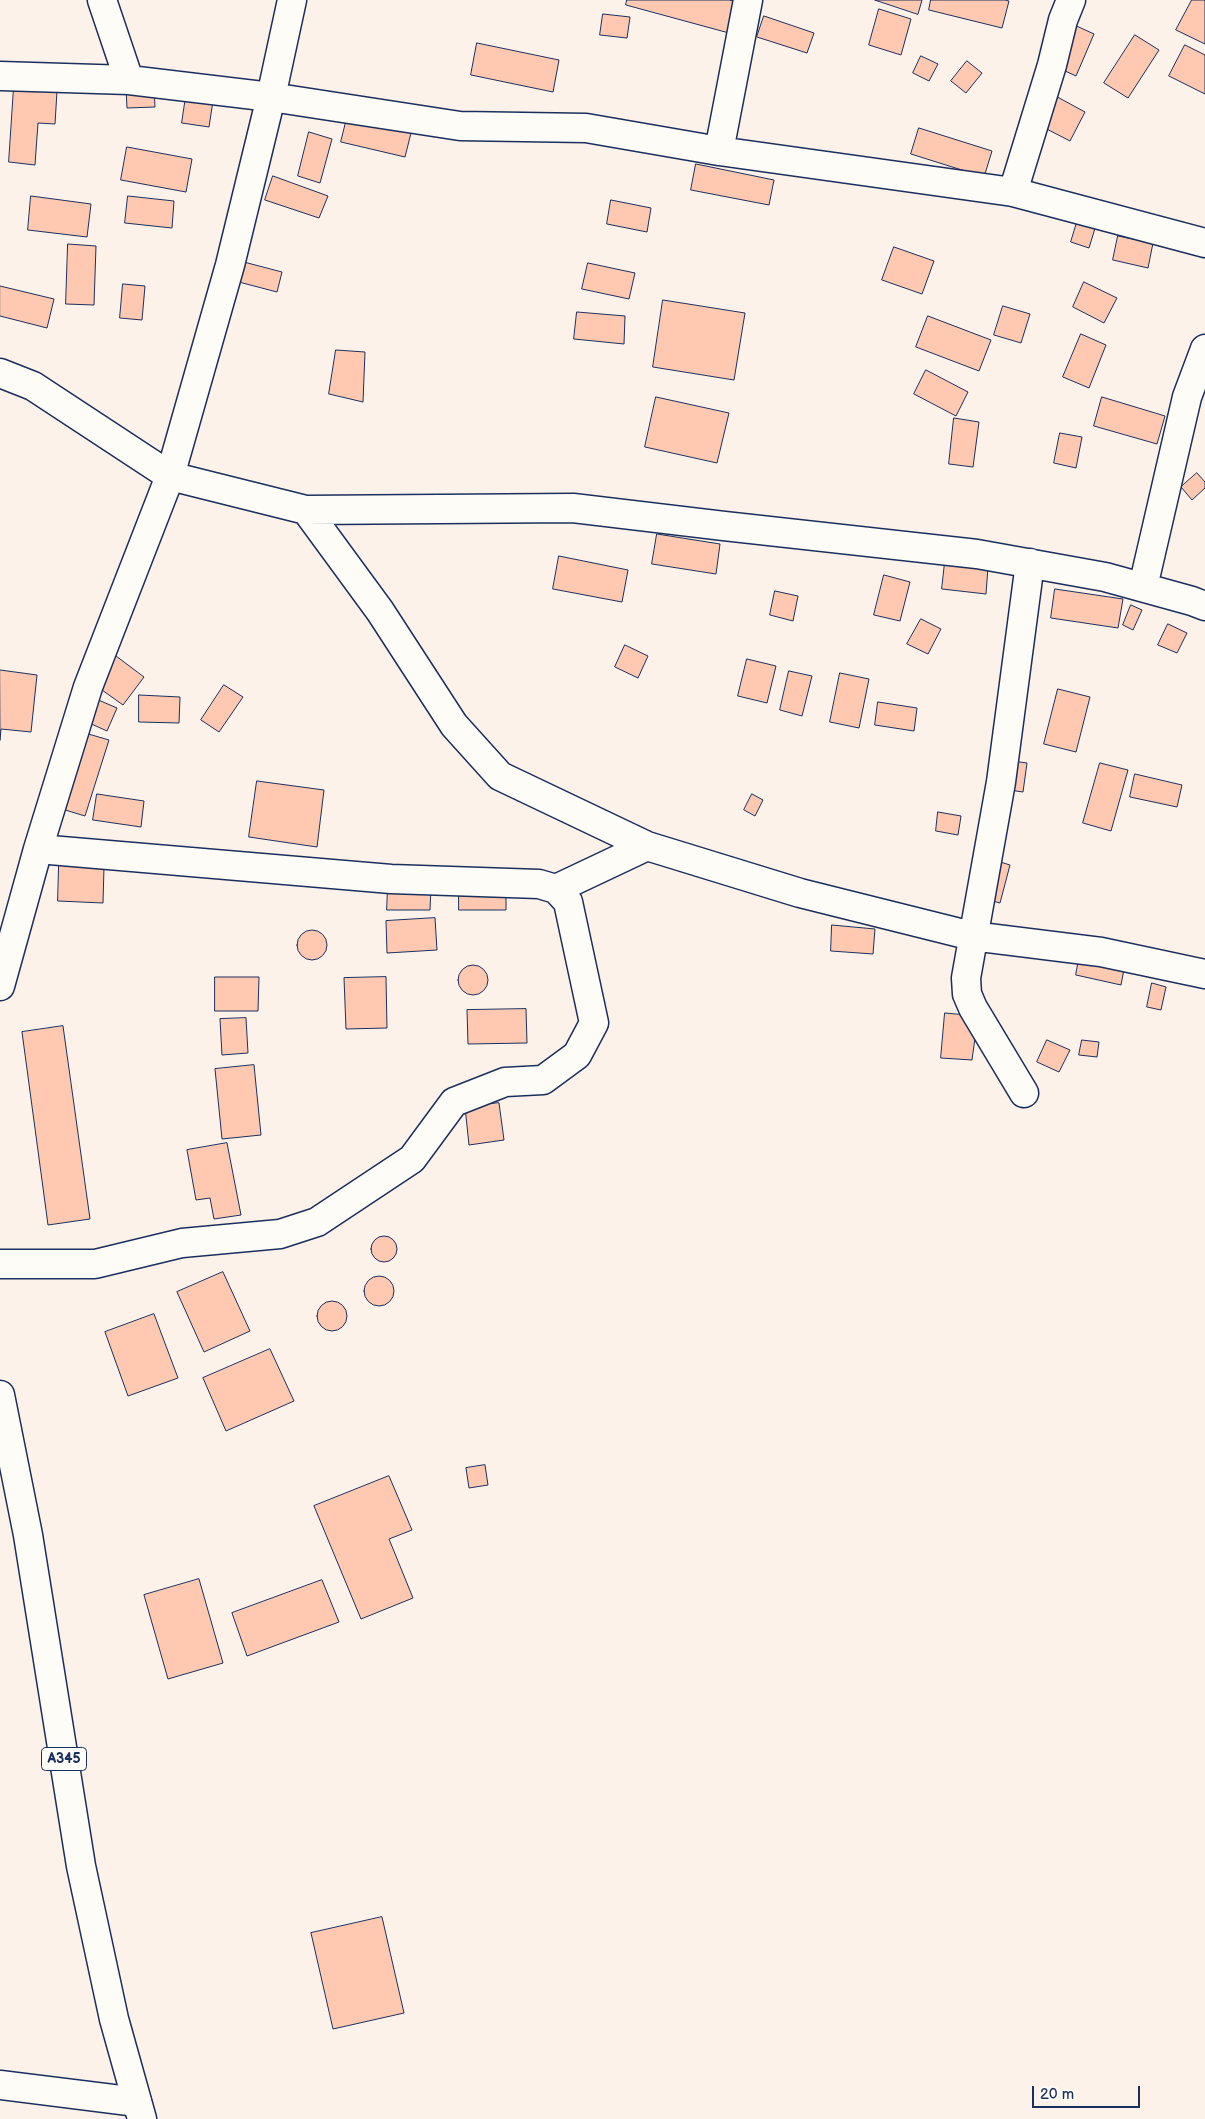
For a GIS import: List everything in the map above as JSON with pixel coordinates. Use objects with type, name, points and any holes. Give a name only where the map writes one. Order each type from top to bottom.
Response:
[{"type":"main road","points":[[102,0],[129,80]]},
{"type":"main road","points":[[0,986],[38,849],[88,687],[170,476],[230,265],[271,97],[292,0]]},
{"type":"main road","points":[[719,152],[748,0]]},
{"type":"main road","points":[[1013,192],[1071,0]]},
{"type":"main road","points":[[0,76],[129,80],[271,97],[460,126],[586,128],[719,152],[1013,192],[1205,242]]},
{"type":"main road","points":[[1142,587],[1187,397],[1205,349]]},
{"type":"main road","points":[[0,373],[33,386],[170,476],[306,510],[573,508],[734,528],[976,554],[1105,577],[1192,600],[1205,606]]},
{"type":"main road","points":[[306,510],[380,611],[454,725],[500,776],[647,846],[800,893],[972,936],[1101,952],[1205,974]]},
{"type":"main road","points":[[1024,1093],[973,1008],[967,994],[966,978],[1001,782],[1030,563]]},
{"type":"main road","points":[[556,889],[647,846]]},
{"type":"main road","points":[[0,1264],[95,1264],[182,1243],[280,1234],[317,1222],[412,1158],[454,1102],[505,1082],[543,1080],[577,1055],[594,1023],[568,902],[556,889],[539,884],[391,879],[38,849]]},
{"type":"main road","name":"A345","points":[[0,1395],[28,1535],[81,1866],[114,2019],[140,2111]]},
{"type":"main road","points":[[0,2085],[140,2111]]},
{"type":"building","points":[[627,0],[729,0],[737,2],[729,33],[626,5]]},
{"type":"building","points":[[875,0],[922,0],[918,14]]},
{"type":"building","points":[[931,0],[1009,1],[1002,28],[929,10]]},
{"type":"building","points":[[1192,0],[1205,0],[1205,44],[1176,30]]},
{"type":"building","points":[[879,9],[911,19],[901,55],[869,45]]},
{"type":"building","points":[[603,14],[630,17],[627,38],[600,35]]},
{"type":"building","points":[[764,16],[814,33],[807,53],[757,37]]},
{"type":"building","points":[[1070,23],[1094,34],[1076,76],[1052,65]]},
{"type":"building","points":[[1135,35],[1159,50],[1128,98],[1104,83]]},
{"type":"building","points":[[477,43],[559,60],[553,92],[471,75]]},
{"type":"building","points":[[1185,45],[1205,55],[1205,94],[1169,76]]},
{"type":"building","points":[[921,56],[938,64],[929,81],[913,73]]},
{"type":"building","points":[[967,61],[982,73],[966,93],[951,81]]},
{"type":"building","points":[[14,87],[57,91],[55,124],[38,123],[35,165],[9,162]]},
{"type":"building","points":[[154,87],[155,107],[127,108],[126,88]]},
{"type":"building","points":[[1050,93],[1085,112],[1070,141],[1035,123]]},
{"type":"building","points":[[186,96],[213,101],[209,127],[182,123]]},
{"type":"building","points":[[347,118],[411,133],[405,157],[341,142]]},
{"type":"building","points":[[919,128],[992,151],[984,177],[911,154]]},
{"type":"building","points":[[309,132],[332,139],[320,183],[298,176]]},
{"type":"building","points":[[127,147],[192,159],[186,192],[121,180]]},
{"type":"building","points":[[696,164],[774,180],[769,205],[691,190]]},
{"type":"building","points":[[273,176],[328,196],[319,218],[265,200]]},
{"type":"building","points":[[31,196],[91,204],[87,237],[28,230]]},
{"type":"building","points":[[128,196],[174,201],[172,228],[125,223]]},
{"type":"building","points":[[611,200],[651,208],[647,232],[607,224]]},
{"type":"building","points":[[1078,219],[1096,225],[1089,248],[1071,242]]},
{"type":"building","points":[[1118,236],[1153,243],[1148,268],[1113,260]]},
{"type":"building","points":[[68,244],[96,246],[94,305],[66,304]]},
{"type":"building","points":[[894,247],[934,261],[922,294],[882,280]]},
{"type":"building","points":[[240,261],[282,272],[277,292],[235,281]]},
{"type":"building","points":[[588,263],[635,273],[629,299],[582,289]]},
{"type":"building","points":[[1084,282],[1117,298],[1104,323],[1073,307]]},
{"type":"building","points":[[123,284],[145,286],[142,320],[120,318]]},
{"type":"building","points":[[0,286],[54,299],[47,328],[0,316]]},
{"type":"building","points":[[663,300],[745,313],[734,380],[653,367]]},
{"type":"building","points":[[1003,306],[1030,314],[1021,343],[994,335]]},
{"type":"building","points":[[577,312],[625,316],[624,344],[574,339]]},
{"type":"building","points":[[928,316],[991,340],[979,371],[916,347]]},
{"type":"building","points":[[1081,334],[1106,345],[1089,388],[1063,377]]},
{"type":"building","points":[[336,350],[365,352],[363,402],[329,394]]},
{"type":"building","points":[[926,370],[968,392],[956,416],[914,394]]},
{"type":"building","points":[[656,397],[729,413],[717,463],[645,447]]},
{"type":"building","points":[[1102,397],[1165,416],[1157,444],[1094,426]]},
{"type":"building","points":[[954,418],[979,422],[973,467],[949,464]]},
{"type":"building","points":[[1060,433],[1082,437],[1076,468],[1054,463]]},
{"type":"building","points":[[1197,473],[1205,482],[1205,488],[1192,500],[1181,487]]},
{"type":"building","points":[[657,534],[720,544],[716,574],[652,564]]},
{"type":"building","points":[[559,556],[628,570],[622,602],[553,589]]},
{"type":"building","points":[[945,562],[988,567],[986,594],[942,589]]},
{"type":"building","points":[[884,575],[910,582],[900,621],[874,615]]},
{"type":"building","points":[[1055,589],[1123,599],[1118,628],[1051,618]]},
{"type":"building","points":[[775,591],[798,596],[793,621],[770,615]]},
{"type":"building","points":[[1131,605],[1142,610],[1133,630],[1123,625]]},
{"type":"building","points":[[921,619],[941,629],[928,654],[907,644]]},
{"type":"building","points":[[1168,624],[1187,633],[1177,653],[1158,645]]},
{"type":"building","points":[[625,645],[648,656],[638,678],[615,667]]},
{"type":"building","points":[[116,656],[144,677],[123,705],[95,685]]},
{"type":"building","points":[[747,659],[776,666],[767,703],[738,696]]},
{"type":"building","points":[[0,670],[37,675],[31,732],[1,729],[0,740]]},
{"type":"building","points":[[789,671],[812,676],[802,716],[780,710]]},
{"type":"building","points":[[840,673],[869,679],[859,728],[830,722]]},
{"type":"building","points":[[224,685],[243,697],[219,732],[201,720]]},
{"type":"building","points":[[1058,689],[1090,697],[1076,752],[1044,744]]},
{"type":"building","points":[[139,695],[180,697],[179,723],[139,722]]},
{"type":"building","points":[[96,699],[117,708],[107,731],[87,722]]},
{"type":"building","points":[[878,702],[917,708],[914,731],[875,725]]},
{"type":"building","points":[[85,733],[109,740],[85,816],[62,809]]},
{"type":"building","points":[[1012,761],[1027,763],[1023,792],[1009,790]]},
{"type":"building","points":[[1100,763],[1128,770],[1111,831],[1083,823]]},
{"type":"building","points":[[1135,774],[1182,785],[1177,807],[1130,797]]},
{"type":"building","points":[[257,781],[324,790],[317,847],[249,837]]},
{"type":"building","points":[[97,794],[144,801],[141,827],[93,820]]},
{"type":"building","points":[[752,794],[763,800],[755,816],[744,810]]},
{"type":"building","points":[[938,812],[961,816],[958,835],[936,831]]},
{"type":"building","points":[[997,861],[1010,865],[1000,903],[986,899]]},
{"type":"building","points":[[59,865],[104,867],[103,903],[58,901]]},
{"type":"building","points":[[388,886],[431,887],[430,910],[387,910]]},
{"type":"building","points":[[459,890],[506,891],[506,910],[459,910]]},
{"type":"building","points":[[435,918],[437,950],[387,953],[386,921]]},
{"type":"building","points":[[832,925],[875,929],[873,954],[831,951]]},
{"type":"building","points":[[312,930],[318,931],[326,939],[326,951],[318,959],[312,960],[306,959],[298,951],[297,945],[298,939],[306,931]]},
{"type":"building","points":[[1079,959],[1124,969],[1121,985],[1076,975]]},
{"type":"building","points":[[473,965],[484,969],[488,980],[484,991],[473,995],[462,991],[458,980],[462,969]]},
{"type":"building","points":[[215,977],[259,977],[258,1011],[215,1011]]},
{"type":"building","points":[[386,977],[387,1028],[346,1029],[344,978]]},
{"type":"building","points":[[1152,983],[1166,987],[1161,1010],[1147,1007]]},
{"type":"building","points":[[526,1009],[527,1043],[468,1044],[467,1010]]},
{"type":"building","points":[[945,1013],[978,1016],[972,1060],[941,1058]]},
{"type":"building","points":[[246,1018],[248,1053],[222,1055],[220,1019]]},
{"type":"building","points":[[63,1026],[90,1219],[48,1225],[22,1032]]},
{"type":"building","points":[[1047,1040],[1070,1050],[1059,1072],[1037,1062]]},
{"type":"building","points":[[1082,1040],[1099,1042],[1097,1057],[1079,1055]]},
{"type":"building","points":[[254,1065],[261,1135],[222,1139],[215,1069]]},
{"type":"building","points":[[499,1103],[504,1140],[469,1145],[465,1107]]},
{"type":"building","points":[[227,1143],[241,1215],[214,1219],[210,1198],[196,1200],[187,1150]]},
{"type":"building","points":[[384,1236],[393,1240],[397,1249],[393,1258],[384,1262],[375,1258],[371,1249],[375,1240]]},
{"type":"building","points":[[223,1272],[250,1331],[204,1352],[177,1292]]},
{"type":"building","points":[[379,1276],[390,1280],[394,1291],[390,1302],[379,1306],[368,1302],[364,1291],[368,1280]]},
{"type":"building","points":[[332,1301],[343,1305],[347,1316],[343,1327],[332,1331],[321,1327],[317,1316],[321,1305]]},
{"type":"building","points":[[154,1314],[178,1378],[128,1396],[105,1332]]},
{"type":"building","points":[[270,1349],[294,1401],[226,1431],[203,1378]]},
{"type":"building","points":[[485,1465],[488,1485],[469,1488],[466,1468]]},
{"type":"building","points":[[389,1476],[412,1530],[389,1539],[413,1598],[361,1619],[314,1506]]},
{"type":"building","points":[[199,1579],[223,1663],[168,1679],[144,1595]]},
{"type":"building","points":[[322,1580],[339,1622],[247,1656],[232,1613]]},
{"type":"building","points":[[382,1917],[404,2013],[333,2029],[311,1933]]}]
